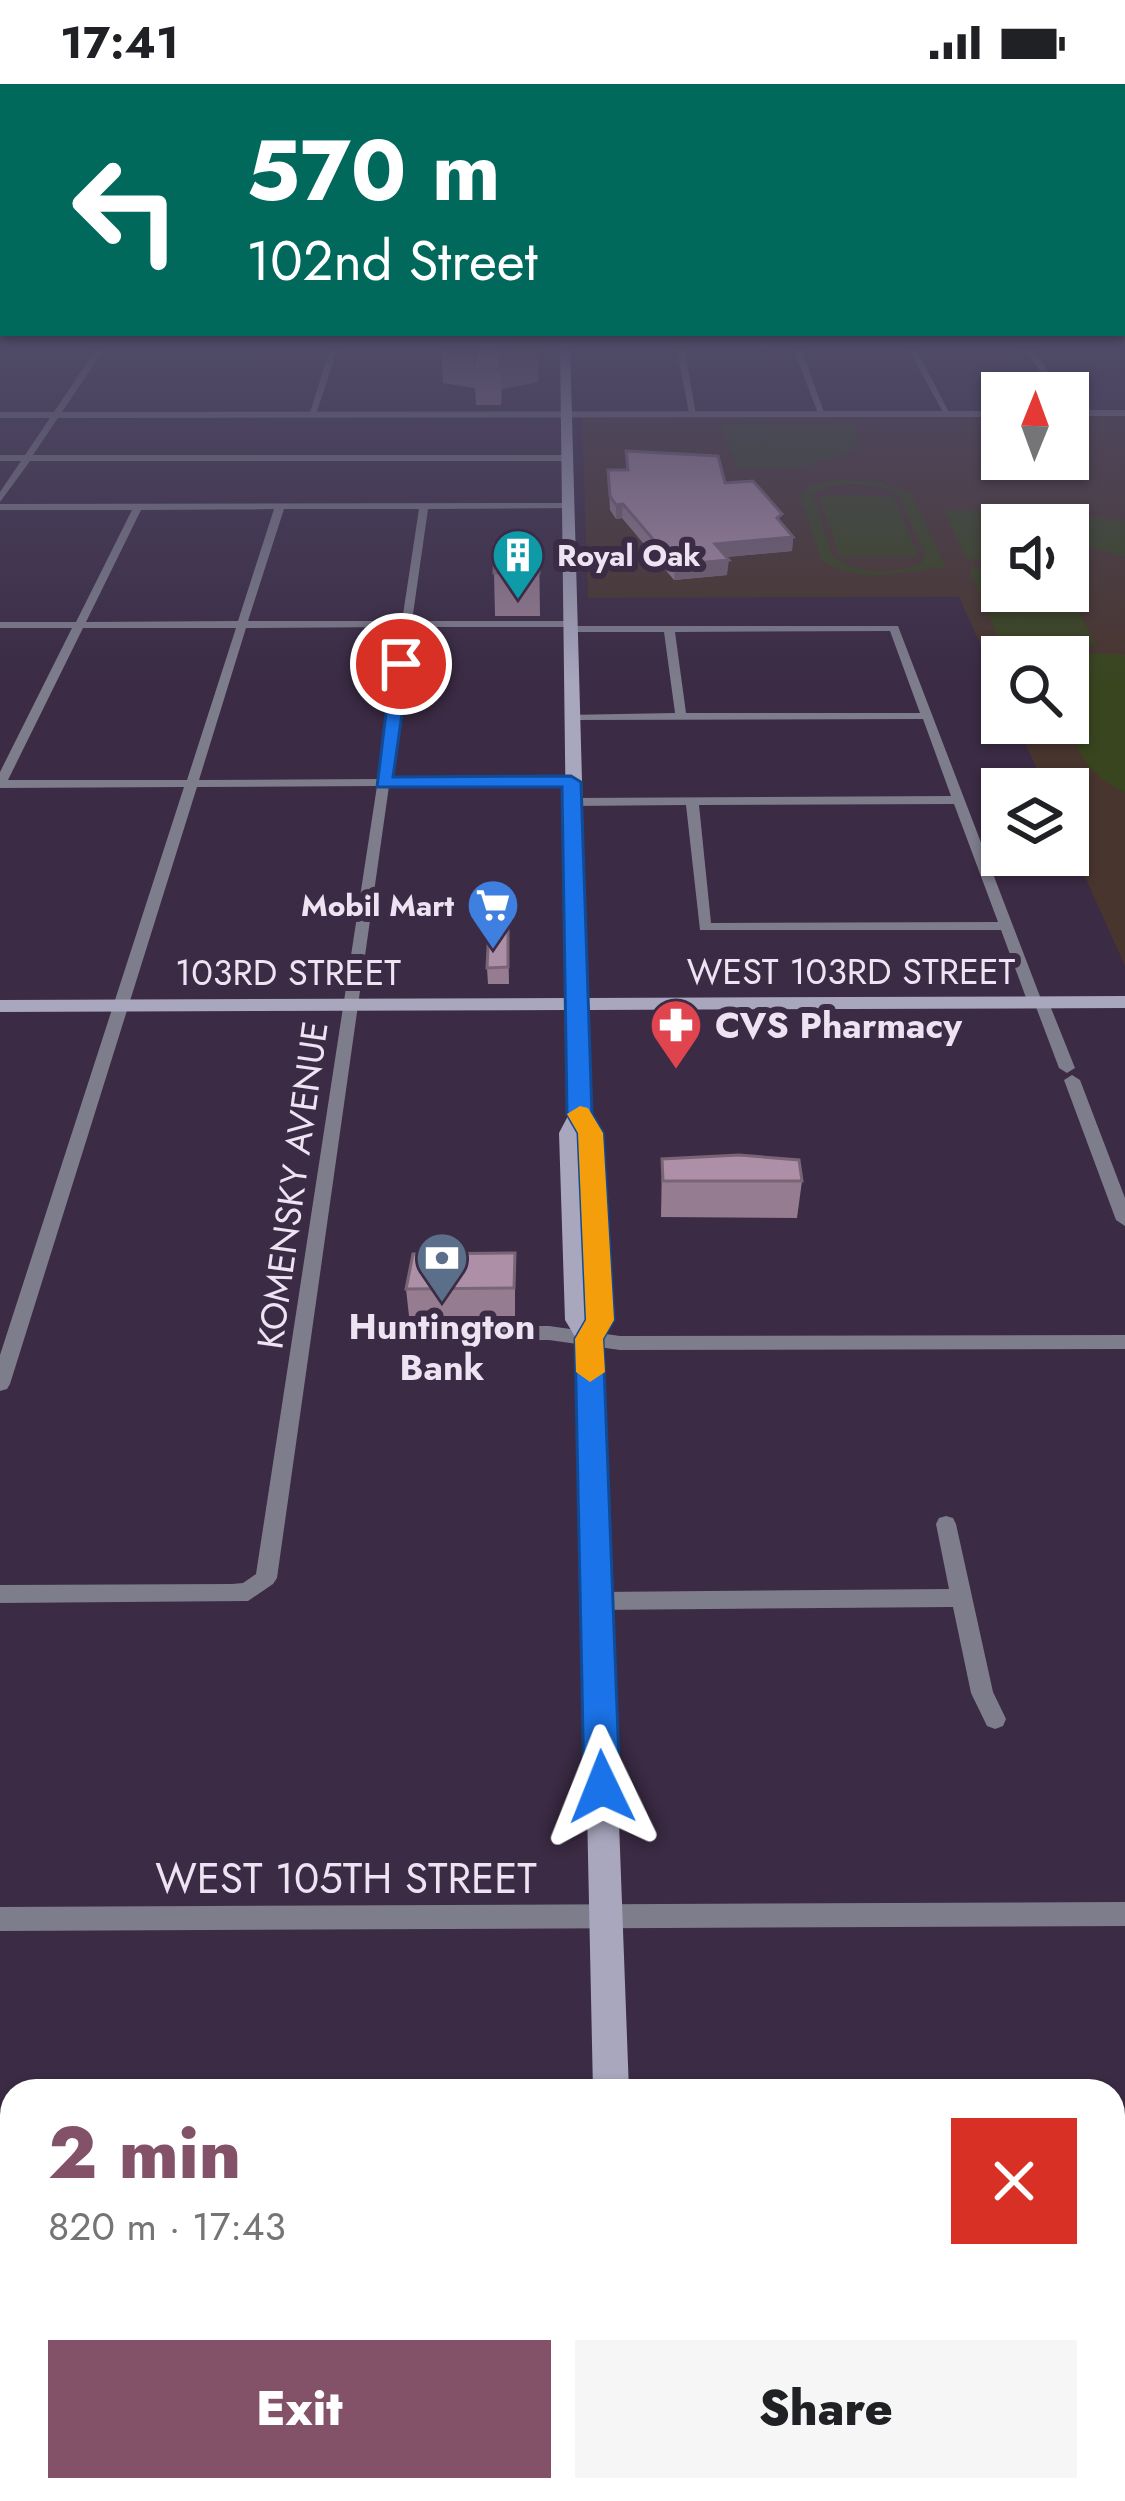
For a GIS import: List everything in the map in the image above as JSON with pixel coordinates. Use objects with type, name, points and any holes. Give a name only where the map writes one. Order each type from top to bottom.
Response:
[{"type":"main road","points":[[568,458],[580,1114],[590,1133],[600,1320],[589,1339],[611,2079]]},
{"type":"main road","name":"WEST 103RD STREET","points":[[576,1005],[1125,1002]]},
{"type":"main road","name":"103RD STREET","points":[[0,1006],[576,1005]]},
{"type":"street","points":[[0,458],[568,458]]},
{"type":"street","points":[[0,503],[28,458]]},
{"type":"street","points":[[0,503],[567,506]]},
{"type":"street","points":[[138,506],[0,784],[383,783],[692,801],[959,800]]},
{"type":"street","points":[[0,1384],[280,506]]},
{"type":"street","name":"KOMENSKY AVENUE","points":[[0,1594],[232,1593],[261,1586],[270,1564],[424,506]]},
{"type":"street","points":[[0,625],[894,628],[1006,926],[1125,1220]]},
{"type":"street","points":[[669,629],[681,717]]},
{"type":"street","points":[[570,717],[927,716]]},
{"type":"street","points":[[692,801],[705,927],[1006,926]]},
{"type":"street","points":[[372,1334],[549,1333],[620,1343],[1125,1342]]},
{"type":"street","points":[[946,1524],[982,1693],[995,1718]]},
{"type":"street","points":[[597,1601],[963,1598]]},
{"type":"street","name":"WEST 105TH STREET","points":[[0,1919],[1125,1914]]},
{"type":"shaded area","points":[[583,458],[981,458],[981,480],[1089,480],[1089,458],[1125,458],[1125,966],[1085,876],[1089,876],[1089,768],[1036,768],[1026,744],[1089,744],[1089,636],[981,636],[981,646],[959,597],[588,598]]},
{"type":"green space","points":[[734,458],[832,458],[803,467],[738,468]]},
{"type":"green space","points":[[837,480],[879,482],[911,493],[946,568],[867,575],[821,560],[800,494],[812,485]],"holes":[[[828,486],[882,487],[899,496],[925,555],[923,562],[876,571],[832,556],[813,494]]]},
{"type":"green space","points":[[819,496],[893,496],[919,557],[840,557]]},
{"type":"green space","points":[[944,510],[981,510],[981,559],[966,559]]},
{"type":"green space","points":[[1089,516],[1125,521],[1125,557],[1089,546]]},
{"type":"green space","points":[[969,567],[981,567],[981,596]]},
{"type":"green space","points":[[988,612],[1079,612],[1096,645],[1089,645],[1089,636],[998,636]]},
{"type":"green space","points":[[1089,654],[1125,655],[1125,792],[1090,767],[1077,744],[1089,744]]},
{"type":"building","points":[[627,458],[718,458],[725,483],[753,481],[782,514],[777,518],[793,537],[715,544],[729,560],[675,565],[623,504],[616,505],[610,496],[608,470],[628,470]]},
{"type":"building","points":[[539,543],[539,573],[494,573],[495,544]]},
{"type":"building","points":[[489,927],[508,927],[508,967],[487,968]]},
{"type":"building","points":[[739,1155],[799,1160],[802,1181],[663,1181],[662,1159]]},
{"type":"building","points":[[515,1253],[514,1288],[406,1289],[413,1254]]},
{"type":"slow traffic","points":[[580,1114],[590,1133],[600,1320],[589,1339],[590,1372]]},
{"type":"place","name":"Royal Oak","points":[[518,601]]},
{"type":"place","name":"Mobil Mart","points":[[493,951]]},
{"type":"place","name":"CVS Pharmacy","points":[[676,1071]]},
{"type":"place","name":"Huntington Bank","points":[[442,1304]]},
{"type":"route","points":[[401,664],[383,783],[571,782],[580,1114],[590,1133],[600,1320],[589,1339],[602,1787]]}]
